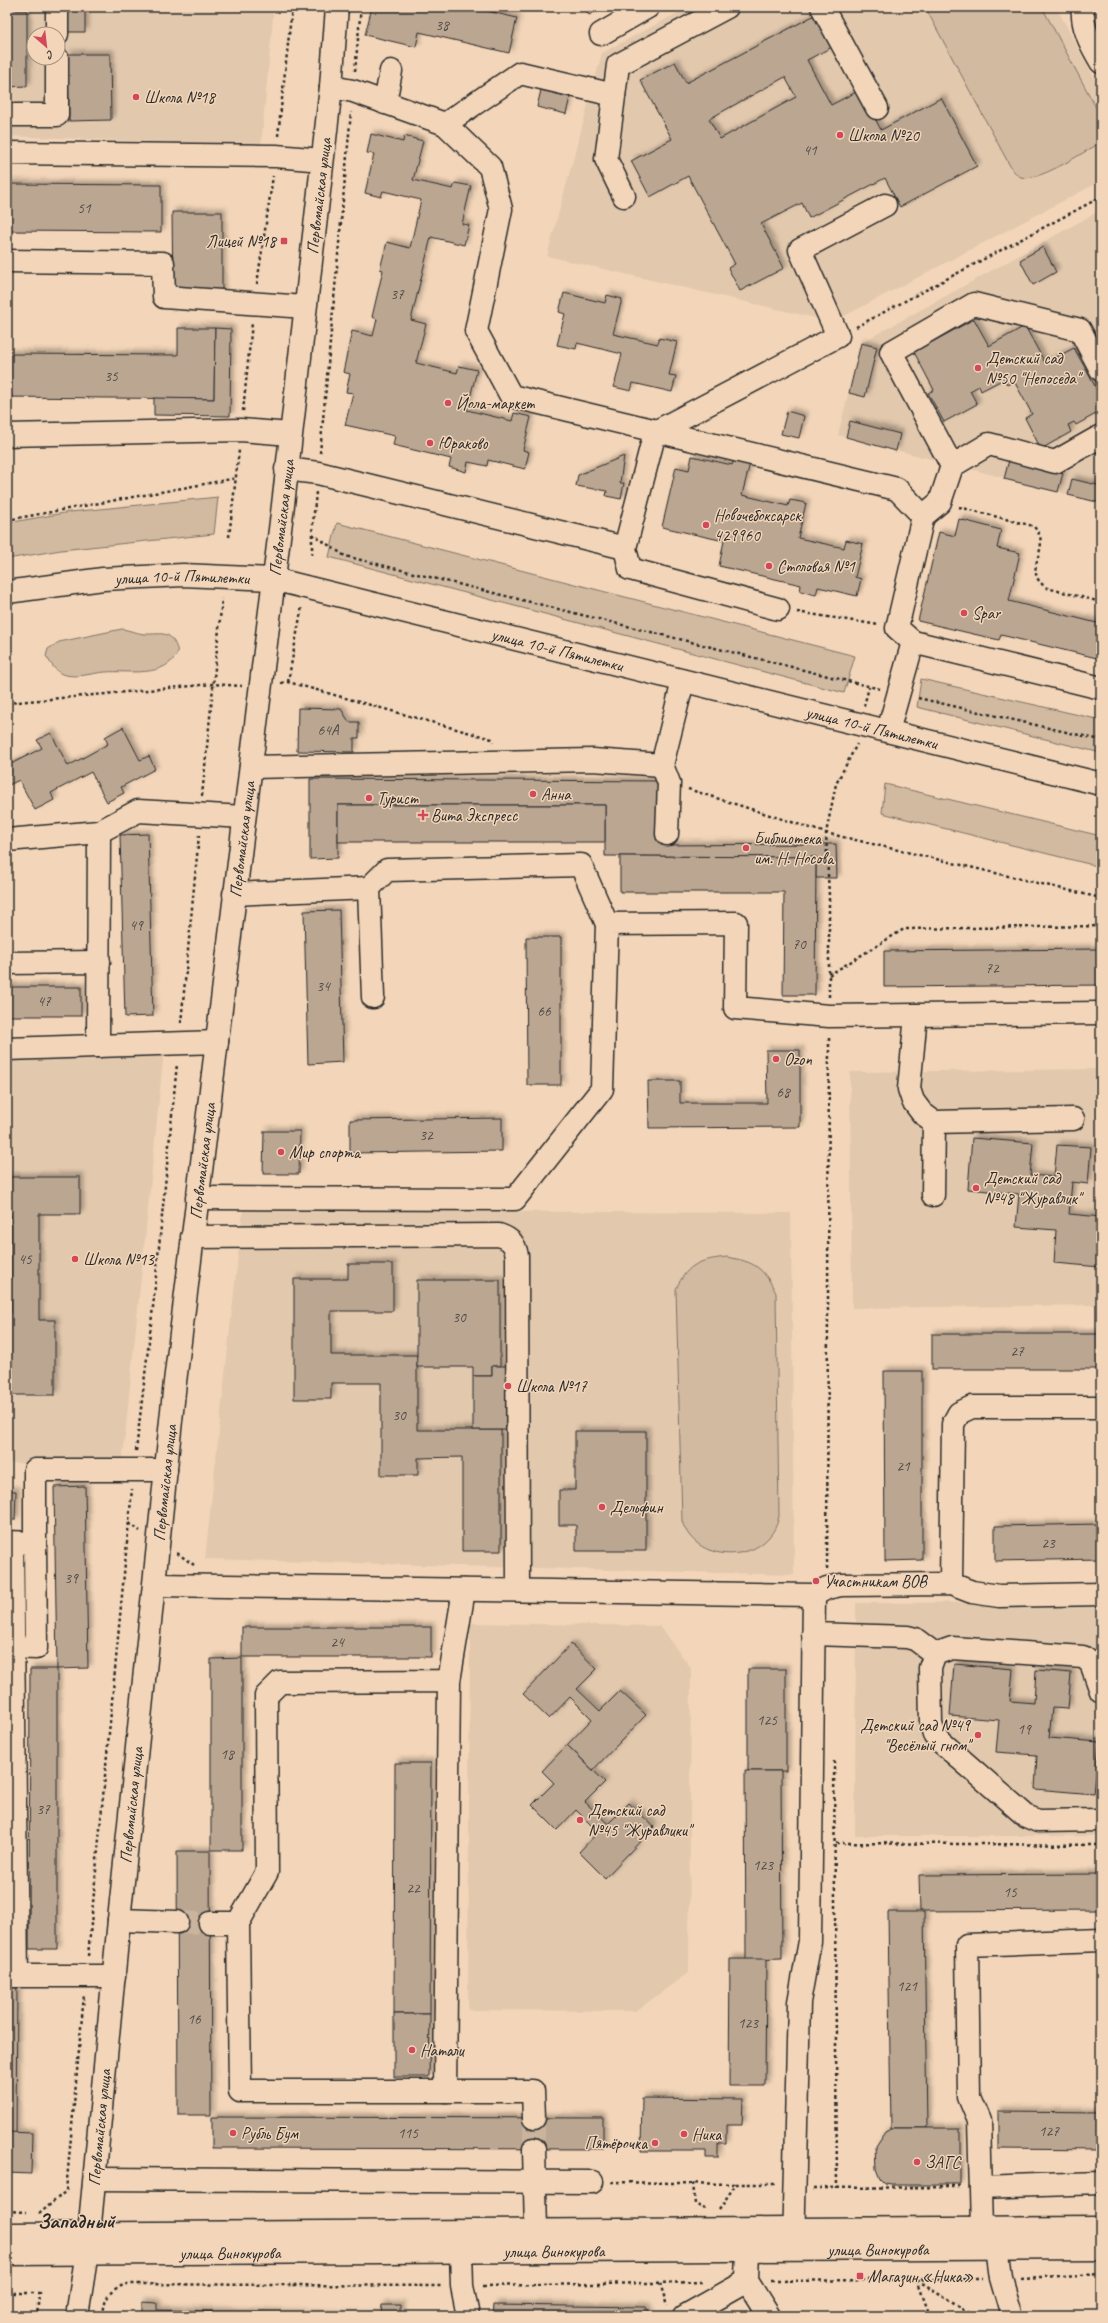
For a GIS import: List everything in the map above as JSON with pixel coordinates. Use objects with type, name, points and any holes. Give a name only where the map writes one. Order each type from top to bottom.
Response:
[{"type":"main road","points":[[57,7],[57,26]]},
{"type":"main road","name":"Первомайская улица","points":[[77,2316],[96,2179],[119,1920],[192,1237],[251,767],[331,87],[337,7]]},
{"type":"main road","points":[[601,34],[648,7]]},
{"type":"main road","points":[[624,196],[606,159],[618,65],[727,7]]},
{"type":"main road","points":[[822,7],[877,108]]},
{"type":"main road","points":[[1083,7],[1082,18],[1090,43],[1101,62]]},
{"type":"main road","points":[[7,115],[57,114],[57,66]]},
{"type":"main road","points":[[385,103],[391,71]]},
{"type":"main road","points":[[445,124],[520,73],[614,95]]},
{"type":"main road","points":[[331,87],[353,91],[445,124],[490,167],[501,209],[476,331],[511,396],[655,432],[897,489],[923,516]]},
{"type":"main road","points":[[7,153],[276,156],[322,160]]},
{"type":"main road","points":[[778,609],[630,569],[625,548],[655,432],[838,336],[800,250],[885,205]]},
{"type":"main road","points":[[7,261],[163,263],[164,297],[254,302],[305,307]]},
{"type":"main road","points":[[952,466],[891,352],[974,304],[1080,330],[1101,370]]},
{"type":"main road","points":[[7,435],[241,430],[290,434]]},
{"type":"main road","points":[[1101,436],[1055,462],[989,444],[952,466],[940,502],[923,516],[897,628],[913,642],[1101,688]]},
{"type":"main road","points":[[286,469],[318,473],[625,548]]},
{"type":"main road","name":"улица 10-й Пятилетки","points":[[7,592],[103,579],[182,575],[273,579],[1101,784]]},
{"type":"main road","points":[[888,731],[897,693],[913,642]]},
{"type":"main road","points":[[668,834],[666,774],[684,681]]},
{"type":"main road","points":[[251,767],[593,760],[666,774]]},
{"type":"main road","points":[[7,840],[99,832],[138,811],[244,817]]},
{"type":"main road","points":[[98,1046],[99,832]]},
{"type":"main road","points":[[197,1198],[515,1199],[602,1089],[607,924],[581,865],[387,870],[370,888],[234,894]]},
{"type":"main road","points":[[370,888],[373,997]]},
{"type":"main road","points":[[607,924],[736,923],[735,1008],[829,1016],[1101,1013]]},
{"type":"main road","points":[[7,963],[99,962]]},
{"type":"main road","points":[[916,1015],[909,1089],[913,1101],[922,1113],[934,1122],[1073,1119]]},
{"type":"main road","points":[[7,1049],[217,1042]]},
{"type":"main road","points":[[933,1194],[934,1122]]},
{"type":"main road","points":[[192,1237],[499,1234],[508,1238],[515,1245],[517,1256],[518,1590]]},
{"type":"main road","points":[[951,1584],[952,1424],[958,1412],[972,1407],[1101,1407]]},
{"type":"main road","points":[[13,1647],[36,1648],[35,1470],[166,1470]]},
{"type":"main road","points":[[35,1543],[10,1542],[13,1647],[12,1976],[114,1976]]},
{"type":"main road","points":[[154,1585],[464,1590],[820,1591],[841,1585],[951,1584],[972,1592],[999,1596],[1101,1594]]},
{"type":"main road","points":[[445,2091],[449,1681],[464,1590]]},
{"type":"main road","points":[[793,2239],[799,2002],[810,1941],[813,1634],[820,1591]]},
{"type":"main road","points":[[813,1634],[915,1638],[935,1654]]},
{"type":"main road","points":[[935,1654],[952,1648],[1083,1657],[1091,1663],[1101,1691]]},
{"type":"main road","points":[[935,1654],[930,1668],[931,1724],[934,1734],[1026,1816],[1038,1820],[1101,1820]]},
{"type":"main road","points":[[449,1681],[280,1682],[266,1696],[268,1872],[238,1923],[240,2091],[533,2091],[534,2118]]},
{"type":"main road","points":[[119,1920],[177,1922]]},
{"type":"main road","points":[[210,1923],[238,1923]]},
{"type":"main road","points":[[1012,2316],[989,2238],[981,2186],[979,2121],[968,2097],[967,1945],[1101,1940]]},
{"type":"main road","points":[[534,2149],[536,2240]]},
{"type":"main road","points":[[96,2179],[592,2182]]},
{"type":"main road","points":[[981,2186],[1101,2183]]},
{"type":"main road","name":"улица Винокурова","points":[[7,2234],[88,2243],[989,2238],[1101,2227]]},
{"type":"main road","name":"улица Винокурова","points":[[989,2238],[1101,2248]]},
{"type":"main road","name":"улица Винокурова","points":[[536,2240],[748,2249],[793,2239]]},
{"type":"main road","points":[[461,2240],[462,2286],[468,2316]]},
{"type":"main road","name":"улица Винокурова","points":[[7,2254],[88,2243]]},
{"type":"main road","points":[[748,2249],[747,2281],[770,2316]]},
{"type":"main road","points":[[677,2313],[747,2281]]},
{"type":"path","points":[[229,537],[237,478],[254,302],[276,156],[292,7]]},
{"type":"path","points":[[312,555],[312,534],[361,7]]},
{"type":"path","points":[[838,336],[1101,197]]},
{"type":"path","points":[[7,520],[237,478]]},
{"type":"path","points":[[940,502],[1033,526],[1040,533],[1041,542],[1035,571],[1040,583],[1047,588],[1101,602]]},
{"type":"path","points":[[312,534],[345,556],[869,687],[1101,740]]},
{"type":"path","points":[[39,2220],[39,2212],[66,2191],[134,1470],[153,1307],[222,599]]},
{"type":"path","points":[[288,682],[302,606]]},
{"type":"path","points":[[778,609],[897,628]]},
{"type":"path","points":[[276,683],[288,682],[492,739],[505,762]]},
{"type":"path","points":[[7,703],[213,684],[246,686]]},
{"type":"path","points":[[820,1591],[829,1016],[829,896],[826,833],[836,784],[858,742],[860,724],[869,687]]},
{"type":"path","points":[[666,774],[826,833],[1101,898]]},
{"type":"path","points":[[829,975],[904,929],[1101,926]]},
{"type":"path","points":[[172,1549],[196,1567]]},
{"type":"path","points":[[834,1758],[836,1842],[837,2189]]},
{"type":"path","points":[[836,1842],[1101,1845]]},
{"type":"path","points":[[592,2182],[693,2184],[783,2183],[795,2186],[837,2189],[981,2186]]},
{"type":"path","points":[[693,2184],[695,2204],[709,2211]]},
{"type":"path","points":[[716,2214],[736,2184]]},
{"type":"path","points":[[7,2211],[31,2212]]},
{"type":"path","points":[[747,2281],[1001,2278],[1101,2274]]},
{"type":"path","points":[[916,2279],[929,2316]]},
{"type":"path","points":[[916,2279],[977,2316]]},
{"type":"path","points":[[660,2282],[677,2313]]},
{"type":"path","points":[[103,2316],[104,2306],[110,2292],[118,2286],[128,2284],[462,2286],[707,2282]]},
{"type":"path","points":[[7,2293],[39,2293],[37,2316]]},
{"type":"shaded area","name":"Школа №18","points":[[7,7],[274,7],[261,146],[7,136]]},
{"type":"shaded area","name":"Школа №20","points":[[689,7],[1056,7],[1101,90],[1101,181],[833,322],[547,256],[602,53]]},
{"type":"shaded area","points":[[925,7],[1042,7],[1101,117],[1100,141],[1095,146],[1047,172],[1028,178],[1018,175],[1010,166]]},
{"type":"shaded area","name":"Детский сад №50 \"Непоседа\"","points":[[1101,210],[1101,503],[838,435],[861,343]]},
{"type":"shaded area","points":[[218,497],[214,534],[61,550],[7,559],[7,523],[70,512]]},
{"type":"shaded area","points":[[337,523],[855,656],[844,693],[329,557]]},
{"type":"shaded area","points":[[122,629],[144,634],[165,634],[172,639],[178,652],[172,661],[156,670],[105,672],[79,676],[59,673],[46,656],[48,649],[59,642]]},
{"type":"shaded area","points":[[921,679],[1101,720],[1101,753],[917,707]]},
{"type":"shaded area","points":[[885,784],[1101,836],[1101,867],[882,813]]},
{"type":"shaded area","name":"Школа №13","points":[[164,1050],[122,1465],[7,1463],[7,1056]]},
{"type":"shaded area","name":"Детский сад №48 \"Журавлик\"","points":[[1101,1069],[1101,1305],[852,1308],[850,1072]]},
{"type":"shaded area","name":"Школа №17","points":[[243,1210],[791,1213],[794,1575],[205,1559]]},
{"type":"shaded area","points":[[727,1257],[745,1261],[757,1267],[767,1277],[776,1293],[779,1516],[773,1532],[762,1544],[748,1551],[732,1554],[716,1552],[702,1546],[690,1536],[682,1521],[676,1289],[685,1273],[696,1264]]},
{"type":"shaded area","name":"Детский сад №49 \"Весёлый гном\"","points":[[1101,1602],[1101,1836],[855,1836],[856,1603]]},
{"type":"shaded area","name":"Детский сад №45 \"Журавлики\"","points":[[470,1623],[659,1626],[691,1668],[689,1972],[636,2011],[468,2010]]},
{"type":"building","points":[[7,7],[16,7],[16,10],[27,10],[27,86],[7,87]]},
{"type":"building","points":[[67,7],[85,7],[85,32],[68,32]]},
{"type":"building","points":[[372,7],[470,7],[517,18],[509,53],[419,32],[416,47],[365,35]]},
{"type":"building","points":[[584,7],[603,7],[589,15]]},
{"type":"building","points":[[815,15],[832,47],[807,60],[831,105],[860,90],[881,130],[941,98],[977,166],[900,207],[885,178],[809,218],[802,203],[761,224],[784,268],[740,291],[728,268],[735,264],[688,176],[650,197],[631,161],[672,139],[640,80],[675,62],[686,83]],"holes":[[[785,77],[796,97],[720,139],[709,119]]]},
{"type":"building","points":[[68,54],[110,54],[111,120],[69,121]]},
{"type":"building","points":[[541,90],[570,97],[566,114],[537,107]]},
{"type":"building","points":[[371,134],[403,142],[404,136],[423,141],[413,180],[453,189],[455,183],[471,186],[462,224],[469,225],[464,245],[431,237],[411,320],[426,324],[416,363],[457,373],[459,366],[477,370],[467,410],[512,421],[514,413],[531,417],[523,450],[529,452],[525,469],[488,460],[487,466],[468,462],[466,472],[449,467],[451,459],[393,445],[395,436],[345,425],[353,393],[346,392],[350,374],[343,372],[352,331],[373,336],[377,319],[372,317],[383,270],[380,269],[387,242],[410,248],[421,200],[383,191],[381,197],[365,193],[374,154],[367,153]]},
{"type":"building","points":[[7,184],[161,185],[161,232],[7,231]]},
{"type":"building","points":[[172,212],[222,212],[222,292],[173,293]]},
{"type":"building","points":[[1043,247],[1056,272],[1033,285],[1020,260]]},
{"type":"building","points":[[564,293],[605,303],[607,295],[622,299],[613,334],[658,344],[659,338],[677,342],[669,375],[676,376],[672,392],[633,383],[631,391],[614,387],[622,354],[577,343],[576,349],[557,345],[565,314],[559,312]]},
{"type":"building","points":[[974,319],[989,346],[1025,326],[1045,363],[1074,348],[1101,397],[1101,411],[1076,425],[1074,422],[1068,425],[1071,432],[1041,449],[1025,418],[1032,414],[1014,381],[1007,385],[1004,379],[981,391],[979,386],[970,391],[977,404],[944,422],[928,393],[934,390],[914,352]]},
{"type":"building","points":[[178,328],[215,328],[214,399],[7,397],[7,354],[178,355]]},
{"type":"building","points":[[215,328],[231,329],[230,416],[154,415],[154,398],[214,399]]},
{"type":"building","points":[[861,343],[877,347],[865,397],[849,393]]},
{"type":"building","points":[[787,411],[804,416],[799,438],[781,434]]},
{"type":"building","points":[[850,421],[900,434],[896,451],[846,437]]},
{"type":"building","points":[[624,456],[620,483],[624,483],[621,499],[606,496],[607,491],[576,486],[578,475]]},
{"type":"building","points":[[692,456],[732,465],[734,459],[750,463],[742,495],[788,506],[790,500],[806,503],[798,538],[844,548],[846,540],[863,544],[855,577],[861,579],[857,596],[818,587],[816,595],[800,591],[801,585],[719,566],[724,541],[662,527],[676,467],[689,470]]},
{"type":"building","points":[[1009,460],[1063,473],[1058,492],[1004,479]]},
{"type":"building","points":[[1072,479],[1101,486],[1101,503],[1068,495]]},
{"type":"building","points":[[959,519],[1001,530],[997,548],[1020,553],[1009,601],[1101,624],[1101,659],[1001,635],[999,640],[918,621],[939,532],[955,536]]},
{"type":"building","points":[[298,708],[341,709],[349,722],[359,722],[359,738],[354,738],[354,752],[297,751]]},
{"type":"building","points":[[123,727],[140,760],[149,756],[155,769],[121,787],[124,793],[107,802],[91,772],[51,793],[54,800],[35,810],[19,780],[7,786],[7,766],[42,748],[37,740],[51,733],[68,766],[108,744],[105,737]]},
{"type":"building","points":[[310,779],[662,781],[661,845],[836,844],[837,878],[816,878],[816,857],[605,856],[605,805],[338,805],[338,858],[310,859]]},
{"type":"building","points":[[338,805],[605,805],[605,842],[338,842]]},
{"type":"building","points":[[148,834],[153,1016],[125,1017],[120,835]]},
{"type":"building","points":[[620,856],[816,857],[815,995],[783,995],[784,892],[620,892]]},
{"type":"building","points":[[339,910],[343,1062],[308,1064],[304,911]]},
{"type":"building","points":[[526,937],[561,937],[561,1085],[527,1085]]},
{"type":"building","points":[[1101,949],[1101,985],[884,987],[884,951]]},
{"type":"building","points":[[7,987],[81,987],[81,1016],[7,1016]]},
{"type":"building","points":[[766,1050],[800,1050],[800,1127],[649,1128],[648,1081],[680,1081],[680,1103],[767,1103]]},
{"type":"building","points":[[502,1118],[502,1151],[350,1153],[350,1120]]},
{"type":"building","points":[[264,1131],[300,1131],[299,1174],[263,1174]]},
{"type":"building","points":[[972,1138],[1033,1143],[1030,1175],[1054,1177],[1057,1145],[1091,1147],[1088,1184],[1072,1182],[1069,1214],[1101,1217],[1101,1267],[1054,1263],[1056,1230],[1016,1227],[1019,1194],[968,1189]]},
{"type":"building","points":[[7,1177],[80,1177],[80,1214],[39,1214],[39,1320],[55,1320],[55,1395],[7,1395],[7,1313],[11,1313],[11,1214],[7,1214]]},
{"type":"building","points":[[348,1264],[393,1264],[393,1311],[331,1311],[331,1355],[417,1355],[417,1430],[501,1430],[501,1551],[462,1551],[462,1457],[418,1458],[418,1475],[381,1475],[381,1383],[331,1383],[331,1399],[294,1399],[294,1279],[348,1279]]},
{"type":"building","points":[[417,1280],[500,1280],[500,1366],[492,1366],[492,1376],[473,1376],[473,1367],[417,1367]]},
{"type":"building","points":[[932,1334],[1101,1334],[1101,1369],[932,1369]]},
{"type":"building","points":[[492,1366],[508,1366],[508,1430],[473,1430],[473,1376],[492,1376]]},
{"type":"building","points":[[884,1371],[922,1371],[922,1560],[885,1561]]},
{"type":"building","name":"Дельфин","points":[[575,1431],[646,1431],[646,1551],[576,1551],[576,1525],[559,1525],[559,1490],[575,1490]]},
{"type":"building","points":[[85,1486],[88,1668],[57,1669],[54,1487]]},
{"type":"building","points":[[7,1491],[16,1491],[15,1520],[7,1520]]},
{"type":"building","points":[[1101,1524],[1101,1559],[995,1561],[995,1526]]},
{"type":"building","points":[[242,1627],[431,1627],[431,1657],[242,1657]]},
{"type":"building","points":[[571,1644],[597,1669],[577,1689],[600,1711],[620,1691],[646,1715],[593,1770],[567,1745],[592,1719],[570,1697],[549,1719],[523,1694]]},
{"type":"building","points":[[242,1658],[242,1850],[211,1850],[211,1659]]},
{"type":"building","points":[[954,1664],[1013,1669],[1010,1701],[1034,1703],[1036,1670],[1071,1673],[1068,1709],[1052,1708],[1049,1738],[1099,1742],[1094,1794],[1035,1789],[1037,1755],[996,1752],[999,1720],[950,1716]]},
{"type":"building","points":[[30,1669],[57,1669],[57,1949],[29,1949]]},
{"type":"building","points":[[748,1669],[786,1669],[786,1771],[748,1771]]},
{"type":"building","points":[[567,1745],[605,1782],[585,1802],[608,1824],[629,1803],[654,1827],[605,1878],[579,1852],[598,1832],[576,1810],[557,1830],[532,1805],[554,1783],[542,1771]]},
{"type":"building","points":[[395,1763],[431,1763],[430,2014],[394,2014]]},
{"type":"building","points":[[745,1771],[781,1771],[782,1959],[746,1960]]},
{"type":"building","points":[[177,1851],[210,1851],[211,2115],[178,2115]]},
{"type":"building","points":[[1101,1874],[1101,1910],[920,1911],[919,1875]]},
{"type":"building","points":[[888,1912],[924,1912],[927,2128],[891,2128]]},
{"type":"building","points":[[730,1959],[766,1959],[765,2086],[729,2086]]},
{"type":"building","points":[[7,1984],[17,1984],[16,2133],[7,2132]]},
{"type":"building","points":[[394,2014],[430,2014],[429,2077],[394,2077]]},
{"type":"building","name":"Ника","points":[[642,2098],[743,2099],[742,2125],[726,2125],[726,2143],[718,2143],[718,2158],[706,2158],[706,2151],[641,2151]]},
{"type":"building","points":[[998,2111],[1101,2112],[1101,2150],[998,2149]]},
{"type":"building","points":[[212,2117],[603,2118],[603,2149],[212,2148]]},
{"type":"building","name":"ЗАГС","points":[[891,2128],[960,2128],[960,2185],[885,2184],[880,2179],[876,2169],[875,2146],[885,2131]]},
{"type":"building","points":[[7,2132],[32,2133],[31,2174],[7,2173]]},
{"type":"building","points":[[142,2302],[157,2303],[157,2310],[381,2316],[142,2316]]},
{"type":"building","points":[[382,2305],[401,2305],[401,2316],[381,2316]]},
{"type":"building","points":[[494,2305],[646,2307],[650,2316],[493,2316]]},
{"type":"tunnel","points":[[177,1922],[210,1923]]},
{"type":"tunnel","points":[[534,2118],[534,2149]]},
{"type":"place","name":"Школа №18","points":[[136,97]]},
{"type":"place","name":"Школа №20","points":[[840,135]]},
{"type":"place","name":"Лицей №18","points":[[284,241]]},
{"type":"place","name":"Детский сад №50 \"Непоседа\"","points":[[978,368]]},
{"type":"place","name":"Йола-маркет","points":[[448,403]]},
{"type":"place","name":"Юраково","points":[[430,443]]},
{"type":"place","name":"Новочебоксарск 429960","points":[[706,525]]},
{"type":"place","name":"Столовая №1","points":[[769,566]]},
{"type":"place","name":"Spar","points":[[964,613]]},
{"type":"place","name":"Анна","points":[[533,794]]},
{"type":"place","name":"Турист","points":[[369,798]]},
{"type":"place","name":"Вита Экспресс","points":[[423,815]]},
{"type":"place","name":"Библиотека им. Н. Носова","points":[[746,848]]},
{"type":"place","name":"Ozon","points":[[776,1059]]},
{"type":"place","name":"Мир спорта","points":[[281,1152]]},
{"type":"place","name":"Детский сад №48 \"Журавлик\"","points":[[976,1188]]},
{"type":"place","name":"Школа №13","points":[[75,1259]]},
{"type":"place","name":"Школа №17","points":[[508,1386]]},
{"type":"place","name":"Дельфин","points":[[602,1507]]},
{"type":"place","name":"Участникам ВОВ","points":[[816,1581]]},
{"type":"place","name":"Детский сад №49 \"Весёлый гном\"","points":[[978,1735]]},
{"type":"place","name":"Детский сад №45 \"Журавлики\"","points":[[580,1820]]},
{"type":"place","name":"Натали","points":[[412,2050]]},
{"type":"place","name":"Рубль Бум","points":[[233,2133]]},
{"type":"place","name":"Ника","points":[[684,2134]]},
{"type":"place","name":"Пятёрочка","points":[[655,2143]]},
{"type":"place","name":"ЗАГС","points":[[917,2162]]},
{"type":"place","name":"Магазин «Ника»","points":[[860,2276]]},
{"type":"district","name":"Западный","points":[[76,2221]]}]
